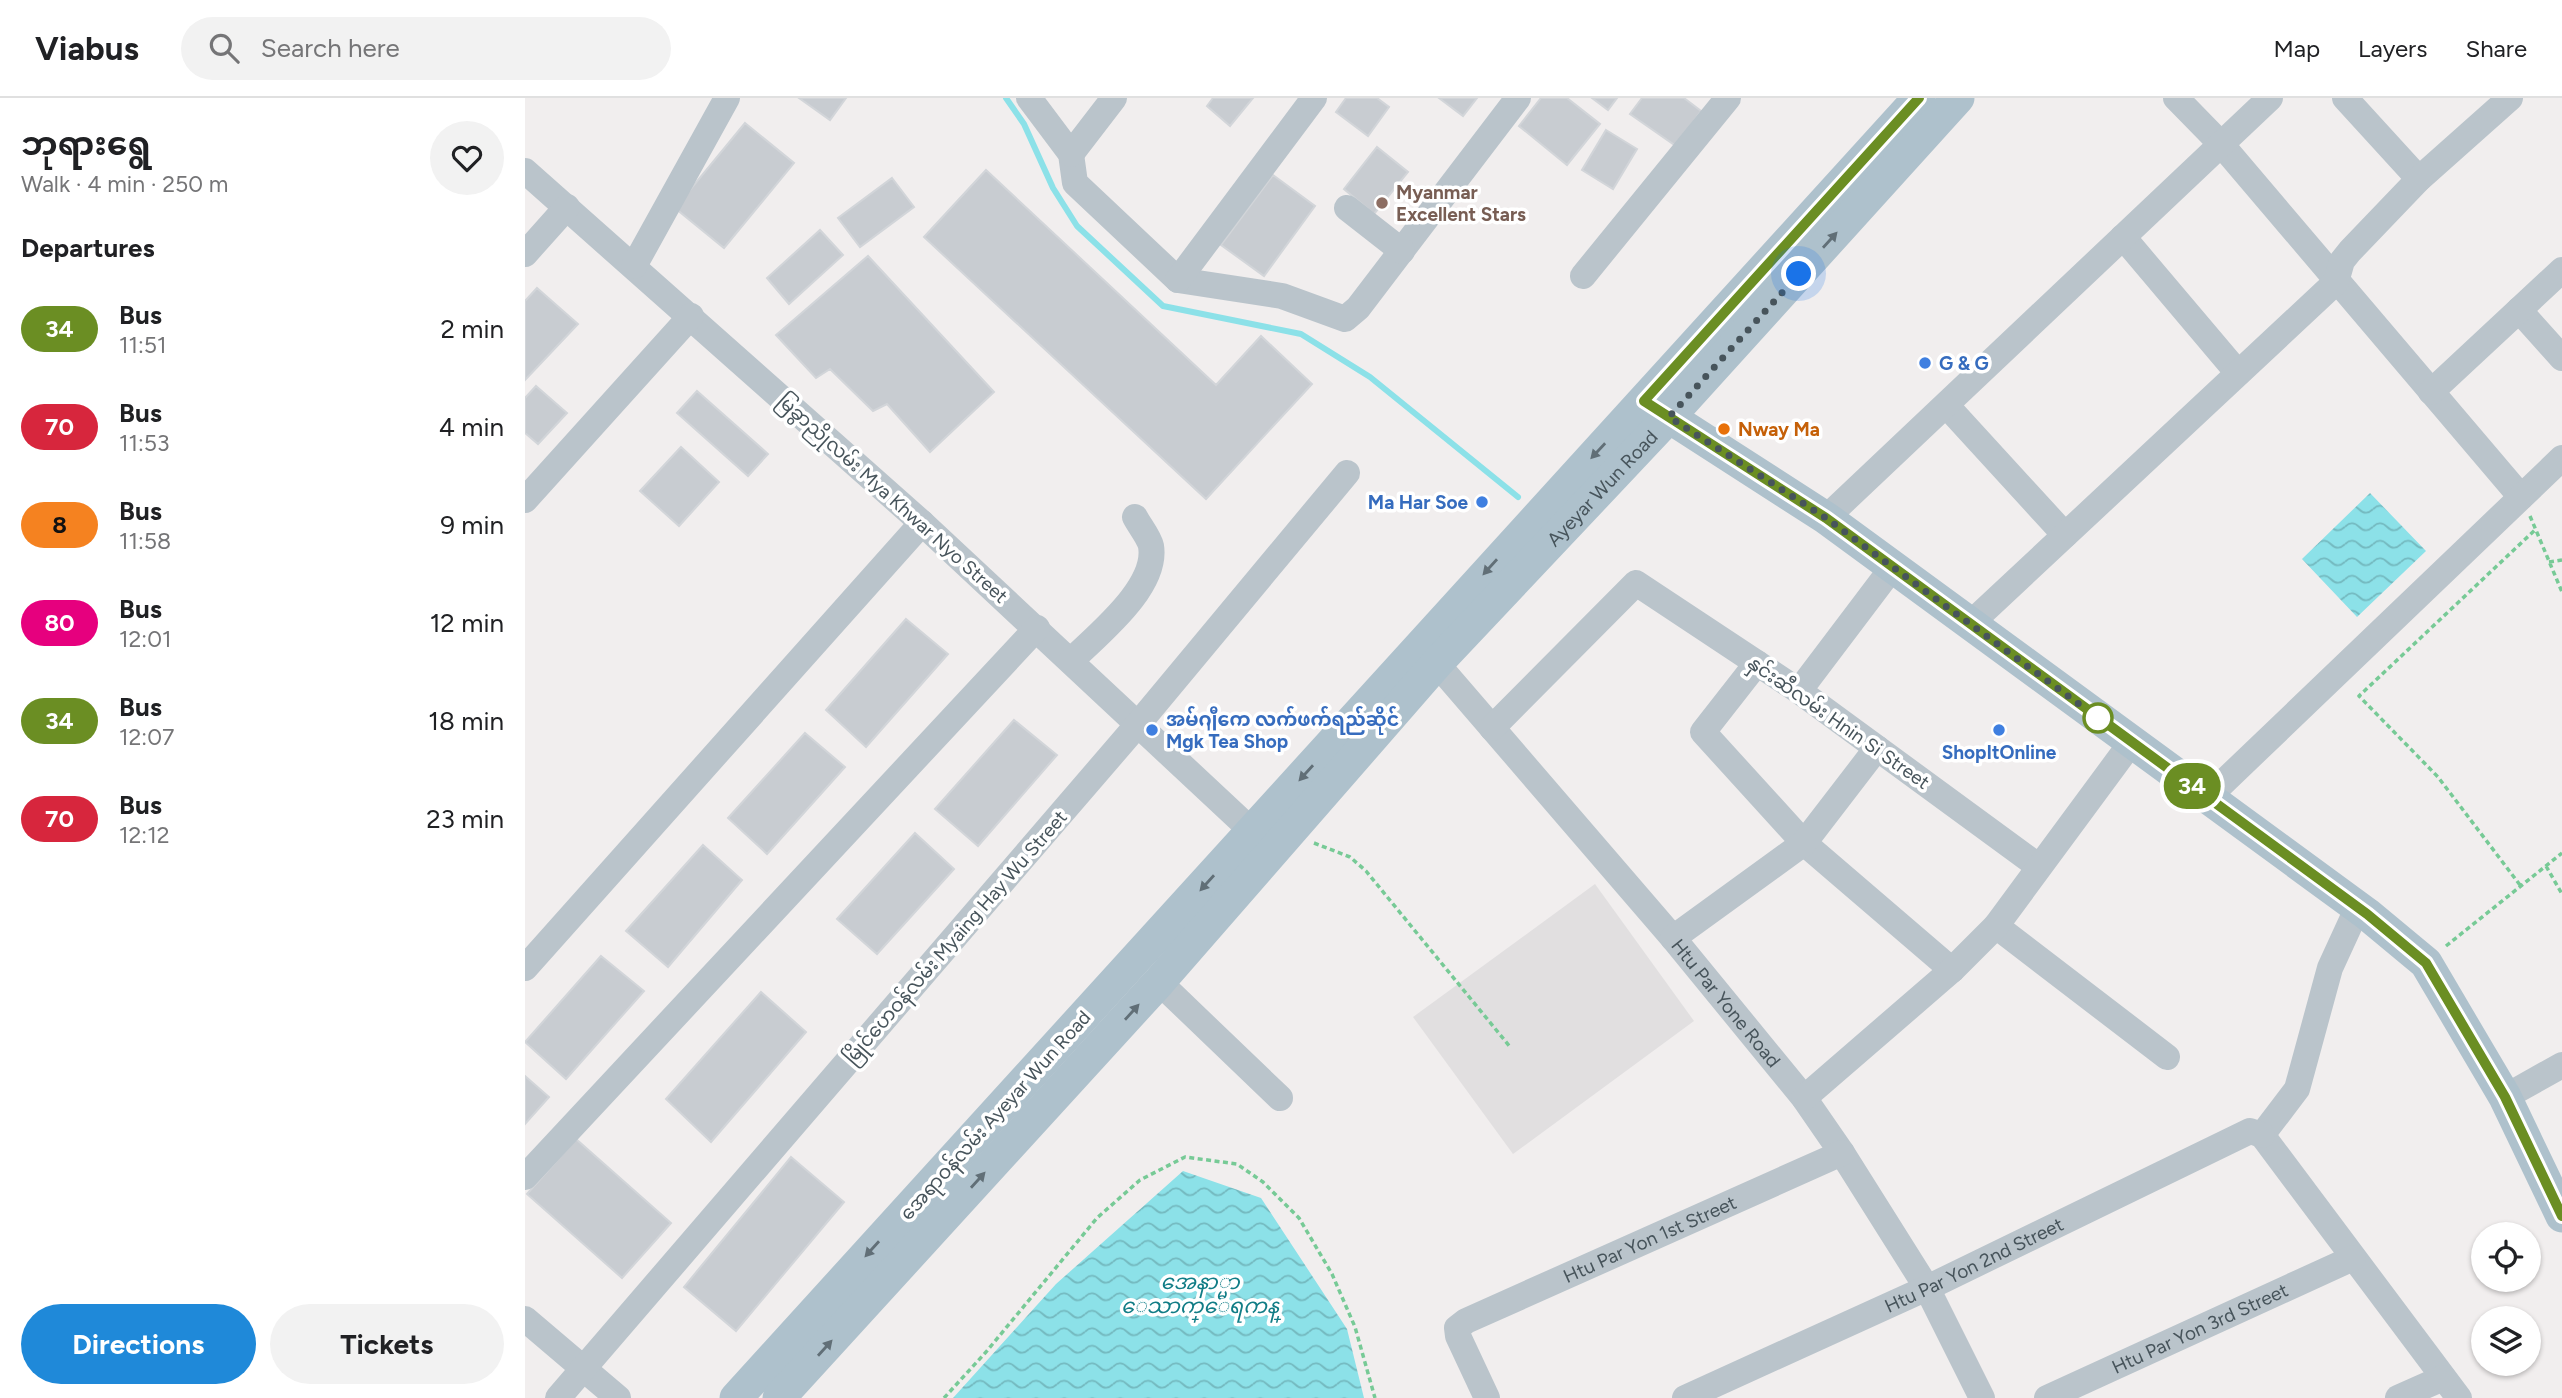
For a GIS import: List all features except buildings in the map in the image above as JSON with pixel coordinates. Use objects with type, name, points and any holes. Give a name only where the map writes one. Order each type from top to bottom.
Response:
[{"type":"main road","name":"Ayeyar Wun Road","points":[[1271,838],[1429,654],[1940,101]]},
{"type":"main road","points":[[1656,409],[1826,518],[2358,907],[2426,963],[2505,1097],[2562,1216]]},
{"type":"main road","name":"အေရာဝန်လမ်း Ayeyar Wun Road","points":[[779,1398],[1159,982],[1271,838]]},
{"type":"main road","name":"အေရာဝန်လမ်း Ayeyar Wun Road","points":[[736,1398],[1271,838]]},
{"type":"street","points":[[634,266],[727,98]]},
{"type":"street","points":[[1029,98],[1071,154],[1075,183],[1178,280],[1282,296],[1345,319],[1358,308],[1518,98]]},
{"type":"street","points":[[1071,154],[1114,98]]},
{"type":"street","points":[[1178,280],[1314,98]]},
{"type":"street","points":[[1583,276],[1728,98]]},
{"type":"street","points":[[2176,98],[2221,144],[2521,496]]},
{"type":"street","points":[[1826,518],[2270,98]]},
{"type":"street","points":[[2345,98],[2419,180]]},
{"type":"street","points":[[1970,624],[2336,282],[2342,261],[2350,251],[2419,180],[2510,98]]},
{"type":"street","name":"မြခွာညိုလမ်း Mya Khwar Nyo Street","points":[[525,171],[691,316],[922,523],[1139,723],[1271,838]]},
{"type":"street","points":[[525,254],[567,207]]},
{"type":"street","points":[[1347,208],[1402,251]]},
{"type":"street","points":[[2123,237],[2238,373]]},
{"type":"street","points":[[2431,392],[2562,270]]},
{"type":"street","points":[[2519,310],[2562,358]]},
{"type":"street","points":[[525,500],[691,316]]},
{"type":"street","points":[[1946,405],[2065,535]]},
{"type":"street","points":[[2208,797],[2562,458]]},
{"type":"street","name":"မြိုင်ဟေဝန်လမ်း Myaing Hay Wu Street","points":[[558,1398],[1139,723],[1347,473]]},
{"type":"street","points":[[1072,660],[1136,595],[1149,569],[1151,545],[1135,517]]},
{"type":"street","points":[[525,968],[922,523]]},
{"type":"street","points":[[1799,691],[1892,568]]},
{"type":"street","name":"နှင်းဆီလမ်း Hnin Si Street","points":[[1492,728],[1636,583],[1799,691],[2038,866]]},
{"type":"street","points":[[525,1177],[1037,628]]},
{"type":"street","name":"Htu Par Yone Road","points":[[1429,654],[1673,938],[1804,1098],[1927,1288],[1982,1398]]},
{"type":"street","points":[[1757,663],[1703,732],[1804,843],[1952,970]]},
{"type":"street","points":[[1804,1098],[1952,970],[1996,926],[2131,743]]},
{"type":"street","points":[[1673,938],[1804,843],[1877,747]]},
{"type":"street","points":[[2358,907],[2330,968],[2297,1089],[2262,1135],[2451,1388],[2398,1398]]},
{"type":"street","points":[[1996,926],[2167,1057]]},
{"type":"street","points":[[1159,982],[1280,1098]]},
{"type":"street","points":[[2505,1097],[2562,1065]]},
{"type":"street","name":"Htu Par Yon 2nd Street","points":[[1685,1398],[1927,1288],[2250,1131],[2262,1135]]},
{"type":"street","name":"Htu Par Yon 1st Street","points":[[1487,1398],[1458,1336],[1457,1328],[1466,1321],[1842,1153]]},
{"type":"street","name":"Htu Par Yon 3rd Street","points":[[2047,1398],[2353,1258]]},
{"type":"street","points":[[525,1320],[618,1398]]},
{"type":"path","points":[[2521,496],[2562,592]]},
{"type":"path","points":[[2520,885],[2438,777],[2359,696],[2536,529]]},
{"type":"path","points":[[2549,562],[2562,560]]},
{"type":"path","points":[[1271,838],[1350,857],[1366,871],[1511,1048]]},
{"type":"path","points":[[2426,963],[2562,853]]},
{"type":"path","points":[[2546,865],[2562,894]]},
{"type":"path","points":[[944,1398],[986,1352],[1097,1218],[1140,1180],[1185,1157],[1237,1164],[1263,1182],[1299,1218],[1332,1274],[1355,1327],[1375,1398]]},
{"type":"shaded area","points":[[1595,884],[1694,1021],[1513,1154],[1413,1017]]},
{"type":"water","points":[[2370,493],[2426,551],[2357,617],[2302,559]]},
{"type":"water","name":"အေနာ္မာ ေသာက္ေရကန္","points":[[1183,1171],[1261,1198],[1347,1329],[1364,1398],[953,1398],[1056,1284]]},
{"type":"waterway","points":[[1006,98],[1024,124],[1053,188],[1077,226],[1163,306],[1301,334],[1370,377],[1518,497]]},
{"type":"bus line","name":"34","points":[[1919,98],[1644,401],[1826,518],[2367,914],[2426,963],[2505,1097],[2562,1216]]},
{"type":"place","name":"Myanmar Excellent Stars","points":[[1382,203]]},
{"type":"place","name":"G & G","points":[[1925,363]]},
{"type":"place","name":"Nway Ma","points":[[1724,429]]},
{"type":"place","name":"Ma Har Soe","points":[[1482,502]]},
{"type":"place","name":"အမ်ဂျီကေ လက်ဖက်ရည်ဆိုင် Mgk Tea Shop","points":[[1152,730]]},
{"type":"place","name":"ShopItOnline","points":[[1999,730]]},
{"type":"route","points":[[1799,274],[1669,417],[1826,518],[2098,718]]}]
